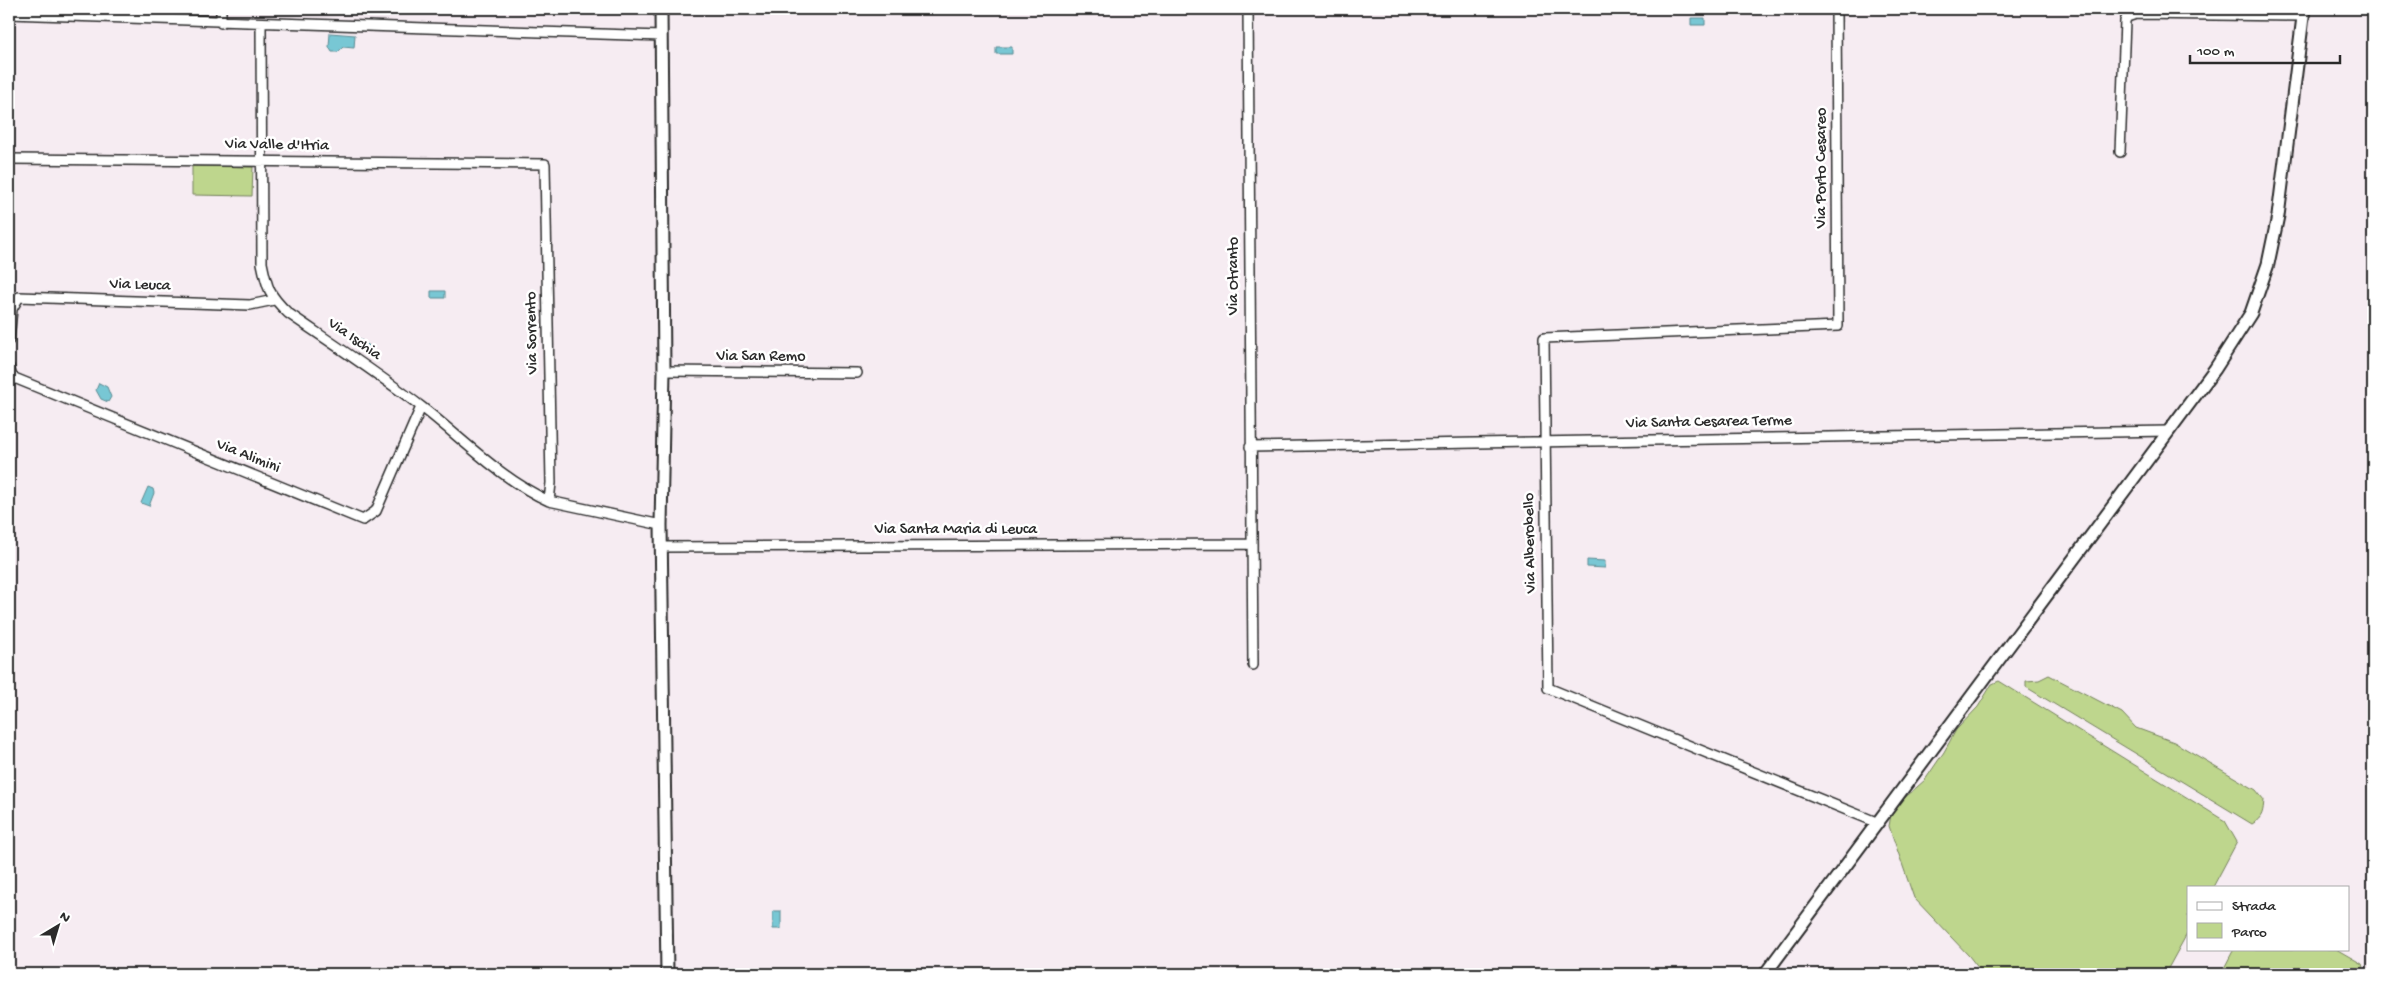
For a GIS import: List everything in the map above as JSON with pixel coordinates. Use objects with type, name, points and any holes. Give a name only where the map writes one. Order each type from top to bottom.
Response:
[{"type":"street","points":[[220,23],[221,9]]},
{"type":"street","points":[[661,9],[664,371],[661,525],[667,974]]},
{"type":"street","name":"Via Otranto","points":[[1248,9],[1250,544],[1253,665]]},
{"type":"street","name":"Via Porto Cesareo","points":[[1836,9],[1838,326]]},
{"type":"street","points":[[1765,974],[1876,822],[2169,431],[2232,344],[2251,313],[2268,264],[2278,216],[2303,12],[2136,14],[2127,17],[2125,21],[2120,152]]},
{"type":"street","points":[[9,14],[220,23],[661,36]]},
{"type":"street","name":"Via Ischia","points":[[261,24],[262,263],[267,289],[274,300],[288,313],[421,407],[498,468],[535,494],[549,501],[661,525]]},
{"type":"street","name":"Via Valle d'Itria","points":[[9,158],[544,164]]},
{"type":"street","name":"Via Sorrento","points":[[544,164],[551,464],[549,501]]},
{"type":"street","name":"Via Leuca","points":[[9,340],[12,309],[19,297],[250,304],[274,300]]},
{"type":"street","name":"Via Alberobello","points":[[1838,326],[1544,338],[1548,688],[1876,822]]},
{"type":"street","name":"Via Alimini","points":[[9,367],[12,377],[364,520],[376,511],[421,407]]},
{"type":"street","name":"Via San Remo","points":[[664,371],[857,373]]},
{"type":"street","name":"Via Santa Cesarea Terme","points":[[1250,447],[2169,431]]},
{"type":"street","name":"Via Santa Maria di Leuca","points":[[662,547],[1250,544]]},
{"type":"green space","points":[[192,166],[253,167],[252,196],[192,195]]},
{"type":"green space","points":[[2049,675],[2122,713],[2136,728],[2174,742],[2256,790],[2264,800],[2263,811],[2260,817],[2252,824],[2026,687],[2026,681],[2039,680]]},
{"type":"green space","points":[[1999,681],[2225,821],[2237,842],[2214,886],[2187,886],[2187,934],[2165,974],[1983,974],[1969,956],[1914,898],[1889,826],[1892,809],[1925,780],[1956,730],[1978,707],[1992,684]]},
{"type":"green space","points":[[2233,950],[2338,950],[2362,964],[2365,974],[2221,974]]},
{"type":"water","points":[[1691,18],[1705,18],[1705,25],[1691,25]]},
{"type":"water","points":[[330,33],[355,35],[354,48],[343,47],[338,52],[332,52],[329,47]]},
{"type":"water","points":[[996,47],[1012,47],[1012,54],[996,54]]},
{"type":"water","points":[[431,291],[445,291],[445,298],[431,298]]},
{"type":"water","points":[[358,338],[371,347],[368,351],[354,344]]},
{"type":"water","points":[[99,383],[107,387],[111,397],[108,402],[101,399],[96,390]]},
{"type":"water","points":[[148,487],[153,489],[154,493],[149,506],[141,503]]},
{"type":"water","points":[[1587,560],[1605,561],[1605,568],[1587,567]]},
{"type":"water","points":[[773,911],[781,911],[781,929],[773,929]]}]
